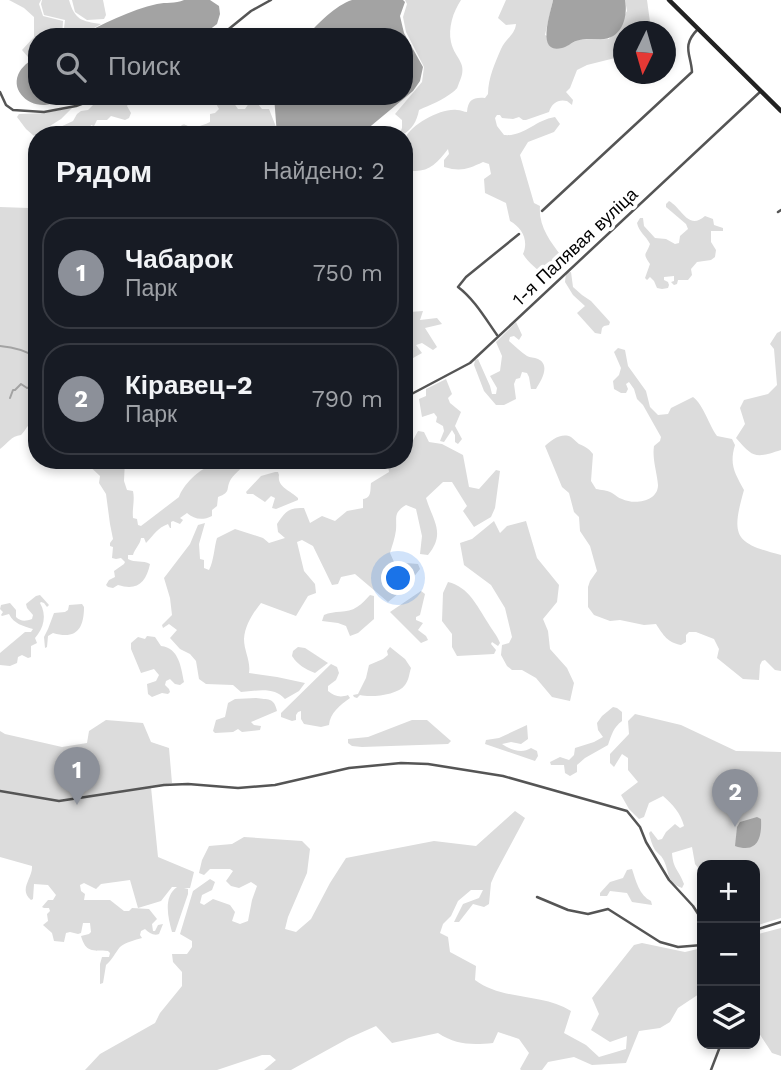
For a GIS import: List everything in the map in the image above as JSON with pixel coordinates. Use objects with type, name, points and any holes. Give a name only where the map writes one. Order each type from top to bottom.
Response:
[{"type":"main road","points":[[669,0],[781,111]]},
{"type":"street","points":[[230,28],[251,11],[271,0]]},
{"type":"street","points":[[542,211],[692,72],[687,51],[689,42],[698,29]]},
{"type":"street","name":"1-я Палявая вуліца","points":[[413,393],[470,363],[761,91]]},
{"type":"street","points":[[0,92],[6,105],[13,110],[44,112],[79,105]]},
{"type":"street","points":[[498,336],[470,296],[458,287],[466,277],[519,234]]},
{"type":"street","points":[[0,791],[59,801],[164,785],[201,784],[238,788],[275,785],[349,768],[401,763],[428,764],[503,776],[627,811],[640,827],[669,880],[697,912]]},
{"type":"street","points":[[537,897],[568,911],[588,914],[608,909],[660,942],[678,947],[697,945]]},
{"type":"street","points":[[760,928],[781,922]]},
{"type":"street","points":[[711,1070],[719,1049]]},
{"type":"shaded area","points":[[9,0],[41,0],[39,4],[43,16],[63,21],[63,28],[34,28],[34,17]]},
{"type":"shaded area","points":[[42,0],[69,0],[76,16],[101,24],[94,28],[64,28],[65,20],[44,15]]},
{"type":"shaded area","points":[[72,0],[103,0],[106,15],[104,19],[87,20],[75,12]]},
{"type":"shaded area","points":[[210,0],[219,6],[217,24],[212,28],[95,28],[137,10],[177,2]]},
{"type":"shaded area","points":[[403,0],[405,2],[400,16],[403,28],[314,28],[346,2]]},
{"type":"shaded area","points":[[405,0],[461,0],[450,31],[453,48],[463,70],[458,87],[441,100],[419,110],[413,126],[402,126],[402,120],[395,114],[403,105],[413,105],[413,93],[422,82],[424,67],[413,46],[413,28],[405,28],[403,17],[407,4]]},
{"type":"shaded area","points":[[506,0],[553,0],[545,35],[568,45],[578,40],[609,39],[613,33],[613,58],[577,70],[566,92],[573,100],[572,105],[567,101],[558,101],[549,112],[526,120],[519,117],[502,118],[500,115],[495,118],[504,135],[524,131],[541,121],[555,117],[560,124],[554,132],[528,142],[520,155],[534,203],[540,206],[544,230],[567,263],[559,273],[546,264],[542,268],[547,276],[523,254],[523,235],[510,221],[506,203],[485,193],[484,179],[491,174],[489,164],[483,162],[460,169],[444,167],[448,149],[435,164],[420,171],[413,171],[413,129],[435,114],[450,110],[467,112],[472,100],[485,98],[496,60],[516,24],[506,25],[498,18]]},
{"type":"shaded area","points":[[553,0],[625,0],[624,21],[613,21],[613,36],[604,39],[579,40],[554,48],[549,45],[547,39]]},
{"type":"shaded area","points":[[625,0],[647,0],[650,21],[621,21],[627,11]]},
{"type":"shaded area","points":[[28,44],[28,57],[22,50]]},
{"type":"shaded area","points":[[413,49],[423,67],[420,81],[413,91]]},
{"type":"shaded area","points":[[28,63],[28,100],[18,90],[17,78]]},
{"type":"shaded area","points":[[93,105],[128,105],[131,113],[125,120],[111,116],[107,120],[97,120],[94,126],[62,126],[73,121],[81,111],[88,110]]},
{"type":"shaded area","points":[[217,105],[235,105],[238,109],[245,109],[248,105],[259,105],[262,109],[269,109],[276,126],[199,126],[210,122],[210,114],[219,109]]},
{"type":"shaded area","points":[[275,105],[396,105],[371,126],[276,126]]},
{"type":"shaded area","points":[[72,108],[50,126],[28,126],[28,131],[17,117],[19,114]]},
{"type":"shaded area","points":[[669,201],[690,220],[699,220],[705,216],[713,219],[714,225],[723,228],[723,231],[711,231],[715,257],[697,262],[691,269],[692,275],[688,280],[678,280],[674,285],[671,282],[674,281],[674,276],[664,277],[669,285],[668,288],[662,289],[657,288],[650,277],[647,280],[645,278],[650,264],[646,254],[650,244],[637,223],[643,218],[644,226],[655,238],[679,243],[680,236],[688,229],[686,224],[666,207]]},
{"type":"shaded area","points":[[0,207],[28,208],[28,426],[21,435],[12,438],[0,449]]},
{"type":"shaded area","points":[[571,272],[573,287],[591,301],[610,322],[602,328],[601,334],[595,333],[577,313],[585,306],[573,295],[565,282],[566,273]]},
{"type":"shaded area","points":[[423,311],[420,320],[437,318],[442,324],[425,328],[437,347],[433,350],[422,343],[416,345],[422,353],[413,358],[413,312]]},
{"type":"shaded area","points":[[516,322],[522,335],[519,340],[514,336],[510,337],[509,341],[527,356],[542,362],[544,373],[536,389],[531,389],[527,373],[522,372],[514,384],[516,399],[504,405],[496,405],[484,391],[474,365],[475,360],[478,359],[492,394],[496,394],[497,388],[490,376],[500,371],[502,356],[496,342]]},
{"type":"shaded area","points":[[781,331],[781,450],[756,455],[736,438],[745,424],[740,408],[744,400],[768,394],[777,385],[774,349],[770,344]]},
{"type":"shaded area","points":[[618,348],[625,350],[628,366],[646,391],[650,407],[658,415],[668,414],[671,408],[693,397],[700,404],[717,436],[732,439],[735,445],[734,469],[744,490],[738,518],[740,535],[754,546],[781,555],[781,671],[775,670],[765,660],[760,665],[759,680],[743,679],[717,658],[719,649],[714,639],[689,632],[686,642],[681,645],[666,638],[656,624],[610,621],[594,615],[588,607],[588,587],[597,571],[590,546],[580,531],[579,517],[574,512],[569,493],[562,487],[545,446],[553,439],[568,436],[588,449],[593,454],[591,481],[596,489],[633,502],[644,501],[657,491],[654,446],[661,437],[629,382],[626,384],[626,393],[614,389],[613,381],[621,368],[614,352]]},
{"type":"shaded area","points":[[446,379],[452,394],[448,398],[450,403],[461,412],[455,426],[462,439],[458,444],[452,430],[444,442],[440,441],[443,426],[436,422],[434,413],[422,417],[419,399],[426,396],[426,389]]},
{"type":"shaded area","points":[[418,431],[424,432],[429,442],[442,444],[463,455],[469,487],[479,489],[496,470],[500,471],[495,508],[491,517],[474,527],[463,511],[467,506],[452,482],[443,482],[426,498],[437,533],[428,555],[420,554],[422,536],[416,509],[406,505],[399,510],[390,553],[394,562],[418,564],[420,569],[405,588],[388,602],[355,574],[341,577],[338,584],[332,585],[313,546],[302,540],[297,542],[304,571],[315,584],[316,593],[308,596],[296,616],[261,603],[250,620],[244,639],[249,673],[305,683],[299,691],[285,699],[276,692],[241,692],[233,685],[206,684],[199,679],[196,661],[170,638],[177,630],[169,624],[163,628],[162,625],[172,615],[164,578],[190,544],[198,525],[205,523],[199,544],[200,559],[204,560],[204,568],[209,570],[217,538],[235,529],[263,538],[269,543],[285,538],[278,532],[277,524],[291,509],[304,508],[310,523],[322,516],[335,521],[347,511],[363,508],[363,499],[369,495],[371,483],[389,472],[388,469],[413,469],[413,440]]},
{"type":"shaded area","points":[[93,469],[125,469],[127,490],[133,491],[133,518],[137,519],[138,525],[141,526],[179,497],[188,483],[204,469],[240,469],[231,479],[227,492],[218,497],[212,516],[198,519],[187,513],[180,518],[183,520],[180,524],[171,522],[171,528],[168,524],[164,526],[146,543],[144,538],[141,538],[133,555],[128,555],[128,559],[150,564],[146,576],[135,586],[118,585],[113,588],[106,585],[115,577],[114,571],[125,562],[121,558],[112,558],[113,547],[110,543],[113,539],[106,494],[99,483],[100,476]]},
{"type":"shaded area","points":[[278,472],[280,483],[298,498],[276,509],[272,508],[275,498],[271,496],[265,502],[246,492],[261,476]]},
{"type":"shaded area","points":[[494,521],[500,533],[507,526],[526,521],[537,558],[559,585],[557,602],[543,619],[548,631],[550,649],[567,668],[574,683],[570,701],[552,697],[536,678],[507,666],[501,655],[502,645],[509,643],[512,637],[505,608],[491,585],[464,565],[460,543],[472,539]]},
{"type":"shaded area","points":[[448,582],[462,588],[472,598],[496,635],[500,643],[498,646],[492,642],[496,650],[494,654],[457,656],[452,647],[452,634],[442,621],[443,593]]},
{"type":"shaded area","points":[[421,591],[425,594],[420,615],[416,620],[423,623],[418,630],[428,640],[421,643],[390,612]]},
{"type":"shaded area","points":[[40,595],[49,605],[47,607],[40,603],[44,621],[35,638],[37,643],[31,646],[31,657],[22,655],[18,657],[17,663],[10,666],[0,665],[0,653],[25,632],[31,632],[33,629],[22,626],[9,614],[2,616],[1,605],[10,603],[16,610],[18,619],[30,620],[33,615],[26,604]]},
{"type":"shaded area","points":[[370,595],[374,596],[374,619],[358,633],[350,636],[346,626],[322,621],[324,615],[353,609]]},
{"type":"shaded area","points":[[82,604],[84,615],[77,631],[68,635],[53,633],[48,636],[45,648],[44,637],[54,613],[65,612],[69,605]]},
{"type":"shaded area","points":[[147,636],[155,637],[161,646],[172,650],[180,665],[184,682],[180,685],[170,679],[166,681],[165,685],[170,692],[168,694],[152,697],[148,694],[147,684],[156,681],[159,675],[154,669],[141,673],[131,649],[131,643],[138,637],[145,639]]},
{"type":"shaded area","points":[[298,647],[305,648],[328,663],[315,673],[308,670],[292,656]]},
{"type":"shaded area","points":[[390,647],[405,659],[411,668],[405,685],[391,693],[354,697],[366,678],[369,665],[388,655]]},
{"type":"shaded area","points":[[331,664],[337,667],[339,673],[336,680],[328,686],[328,691],[337,696],[348,695],[350,698],[333,713],[329,725],[321,727],[304,724],[301,711],[296,715],[296,720],[281,717],[281,713]]},
{"type":"shaded area","points":[[256,698],[272,701],[277,711],[251,722],[261,726],[260,730],[213,731],[216,720],[225,717],[228,703],[235,699]]},
{"type":"shaded area","points":[[613,707],[622,712],[622,721],[608,745],[585,758],[577,765],[577,772],[570,776],[565,773],[564,765],[551,765],[550,762],[560,757],[569,760],[574,755],[575,748],[603,737],[597,723]]},
{"type":"shaded area","points":[[635,714],[681,725],[736,751],[781,752],[781,918],[760,924],[760,860],[697,860],[697,867],[692,847],[672,853],[684,884],[682,888],[673,883],[649,833],[651,831],[658,840],[662,839],[675,824],[680,828],[684,826],[680,817],[663,796],[649,803],[644,817],[639,819],[621,795],[638,782],[628,770],[628,758],[622,754],[614,767],[610,763],[610,754],[629,734],[628,721]]},
{"type":"shaded area","points":[[106,720],[143,723],[151,742],[169,748],[172,783],[151,787],[158,857],[194,872],[190,888],[184,888],[188,889],[188,894],[175,932],[172,932],[169,920],[168,902],[177,887],[172,887],[161,901],[138,908],[130,880],[101,884],[96,889],[84,883],[80,885],[85,894],[84,900],[110,900],[124,911],[132,908],[149,909],[157,919],[152,924],[153,931],[163,924],[159,934],[152,934],[145,929],[141,931],[142,938],[120,947],[106,965],[103,983],[100,984],[102,957],[109,957],[110,953],[90,950],[85,945],[81,936],[91,932],[90,923],[83,923],[81,933],[66,933],[64,942],[54,941],[52,933],[43,925],[48,921],[49,908],[42,907],[56,895],[48,885],[34,884],[31,900],[27,896],[26,888],[32,866],[0,857],[0,731],[62,747],[87,743],[89,731]]},
{"type":"shaded area","points":[[412,720],[427,720],[451,741],[448,744],[362,747],[348,743],[348,739],[368,737]]},
{"type":"shaded area","points":[[527,725],[528,739],[521,744],[502,744],[516,750],[531,748],[537,751],[535,761],[485,744],[486,740],[499,738]]},
{"type":"shaded area","points":[[515,811],[525,818],[491,883],[489,904],[484,907],[473,904],[459,922],[454,922],[463,904],[479,898],[483,890],[471,890],[458,901],[440,933],[448,937],[450,952],[476,966],[475,980],[498,991],[560,1005],[571,1011],[564,1033],[586,1045],[599,1057],[626,1049],[627,1036],[610,1042],[591,1030],[599,1014],[592,998],[634,945],[642,943],[685,952],[697,949],[697,995],[678,1008],[670,1022],[660,1028],[639,1031],[626,1063],[592,1065],[574,1057],[548,1062],[542,1070],[521,1070],[529,1053],[519,1039],[498,1032],[493,1043],[464,1043],[438,1033],[392,1043],[376,1026],[291,1070],[264,1070],[276,1060],[270,1055],[262,1055],[217,1070],[85,1070],[100,1054],[155,1023],[182,986],[182,972],[173,962],[172,954],[187,954],[192,947],[192,941],[180,934],[193,891],[210,879],[215,882],[212,890],[202,895],[200,903],[204,905],[213,899],[230,905],[235,912],[232,921],[240,924],[248,921],[257,886],[251,882],[239,888],[231,886],[226,881],[233,871],[230,869],[210,869],[204,875],[199,873],[209,846],[232,844],[244,837],[302,841],[310,849],[307,873],[285,929],[296,932],[311,919],[346,858],[434,841],[476,846]]},
{"type":"shaded area","points":[[757,817],[761,819],[761,826],[754,846],[735,846],[740,822]]},
{"type":"shaded area","points":[[632,869],[641,891],[652,905],[632,902],[627,893],[610,891],[607,896],[600,896],[610,882],[623,878],[627,870]]},
{"type":"shaded area","points":[[781,928],[781,1056],[772,1053],[760,1035],[760,934]]},
{"type":"waterway","points":[[0,346],[28,353]]},
{"type":"waterway","points":[[10,398],[13,390],[21,384],[28,388]]},
{"type":"place","name":"Чабарок","points":[[77,805]]},
{"type":"place","name":"Кіравец-2","points":[[735,827]]}]
